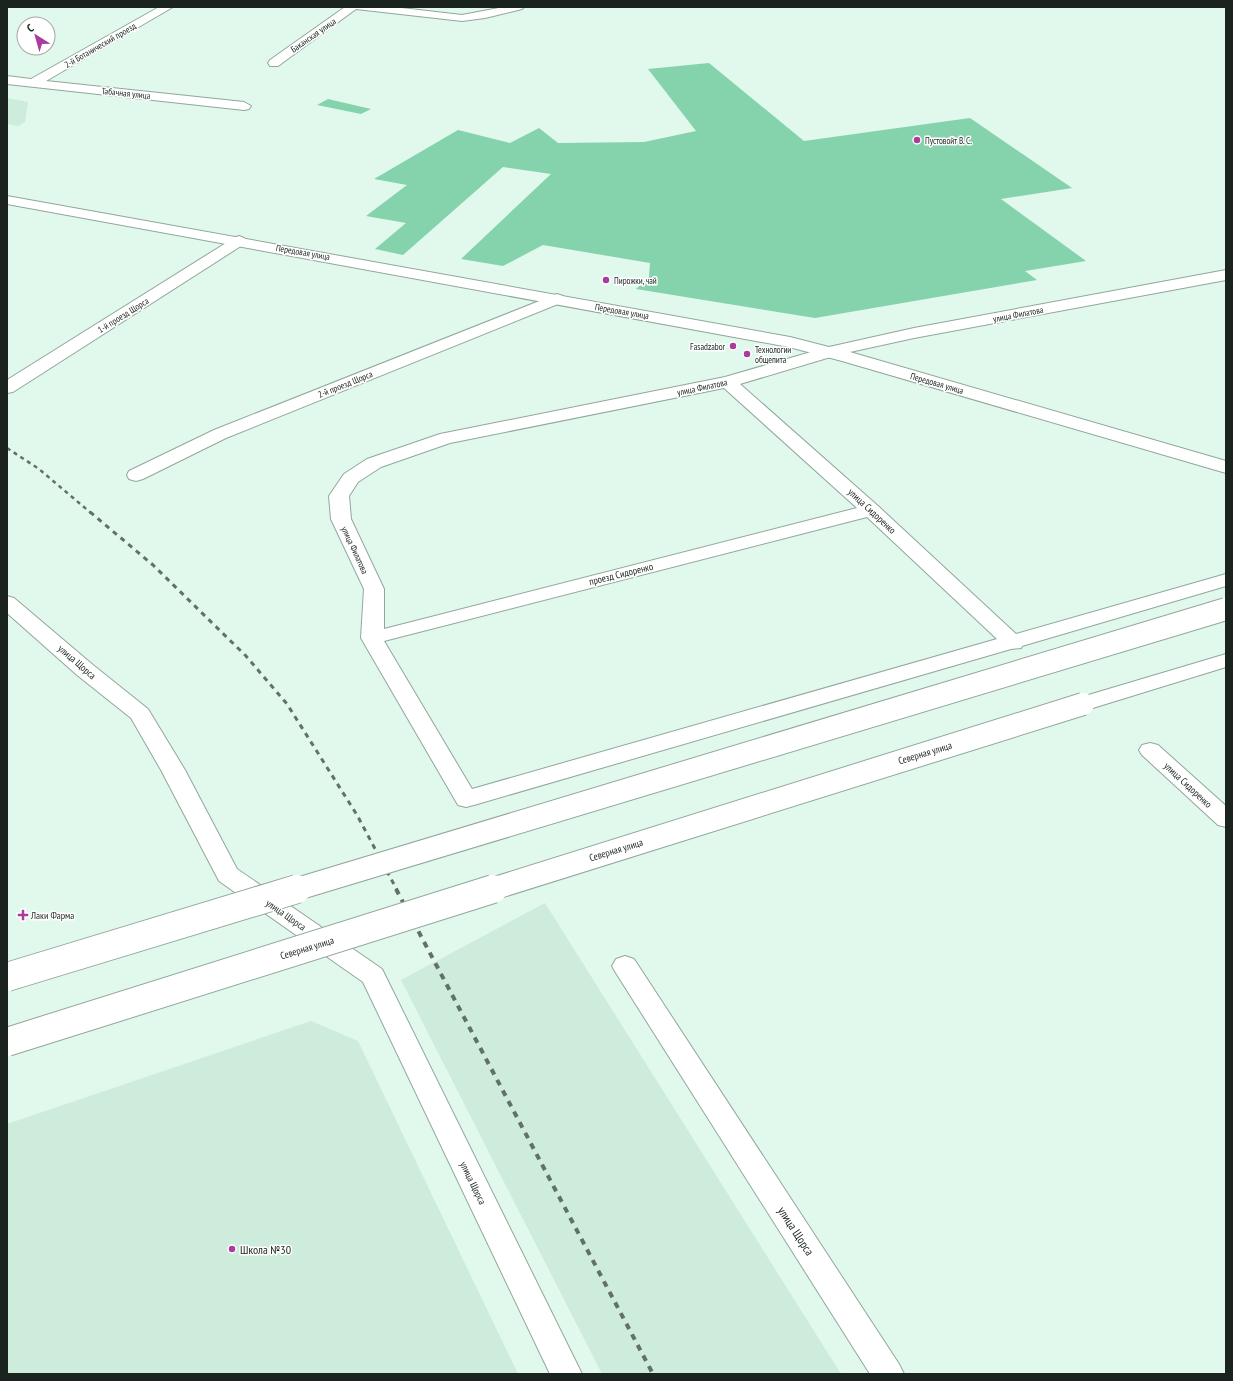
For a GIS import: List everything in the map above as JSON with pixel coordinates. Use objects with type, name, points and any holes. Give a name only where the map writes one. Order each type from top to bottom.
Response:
[{"type":"street","name":"2-й Ботанический проезд","points":[[33,83],[168,7]]},
{"type":"street","name":"Баканская улица","points":[[274,63],[352,7]]},
{"type":"street","points":[[361,7],[462,18],[485,15],[518,7]]},
{"type":"street","name":"Табачная улица","points":[[7,80],[244,106]]},
{"type":"street","name":"Передовая улица","points":[[7,193],[790,336],[1226,467]]},
{"type":"street","name":"Передовая улица","points":[[7,200],[557,299],[904,364],[1226,458]]},
{"type":"street","name":"1-й проезд Щорса","points":[[7,388],[239,241]]},
{"type":"street","name":"улица Филатова","points":[[372,638],[374,623],[374,589],[341,519],[339,496],[351,478],[374,463],[446,438],[728,382],[921,332],[1226,275]]},
{"type":"street","points":[[846,352],[908,344],[1226,283]]},
{"type":"street","name":"2-й проезд Щорса","points":[[136,475],[220,434],[557,299]]},
{"type":"street","name":"Передовая улица","points":[[904,364],[898,354],[908,344]]},
{"type":"street","name":"улица Сидоренко","points":[[728,382],[871,510],[1013,643]]},
{"type":"street","name":"проезд Сидоренко","points":[[372,638],[871,510]]},
{"type":"street","points":[[372,638],[466,799],[1013,643],[1226,580]]},
{"type":"street","name":"улица Щорса","points":[[7,602],[85,670],[140,714],[173,770],[228,874],[373,976],[566,1374]]},
{"type":"street","points":[[7,977],[1226,609]]},
{"type":"street","name":"Северная улица","points":[[7,1042],[1226,660]]},
{"type":"street","name":"улица Сидоренко","points":[[1150,750],[1226,819]]},
{"type":"street","name":"улица Щорса","points":[[625,966],[888,1374]]},
{"type":"shaded area","points":[[7,98],[28,102],[25,122],[18,126],[7,124]]},
{"type":"shaded area","points":[[545,903],[841,1374],[602,1374],[401,980]]},
{"type":"shaded area","name":"Школа №30","points":[[311,1021],[358,1041],[518,1374],[7,1374],[7,1124]]},
{"type":"green space","points":[[709,63],[804,141],[970,118],[1072,188],[1001,199],[1086,261],[1025,271],[1037,280],[815,318],[636,289],[649,277],[650,263],[543,245],[503,266],[461,259],[551,174],[503,167],[403,255],[375,249],[406,223],[366,216],[407,185],[374,179],[458,130],[510,143],[539,128],[558,143],[644,142],[696,131],[648,69]]},
{"type":"green space","points":[[328,99],[371,109],[361,114],[317,105]]},
{"type":"railway","points":[[7,448],[39,469],[91,513]]},
{"type":"railway","points":[[90,512],[153,565],[246,656],[287,704],[357,815],[397,890]]},
{"type":"railway","points":[[396,889],[653,1374]]},
{"type":"place","name":"Пустовойт В. С.","points":[[917,140]]},
{"type":"place","name":"Пирожки, чай","points":[[606,280]]},
{"type":"place","name":"Fasadzabor","points":[[733,346]]},
{"type":"place","name":"Технологии общепита","points":[[747,354]]},
{"type":"place","name":"Лаки Фарма","points":[[23,915]]},
{"type":"place","name":"Школа №30","points":[[232,1249]]}]
